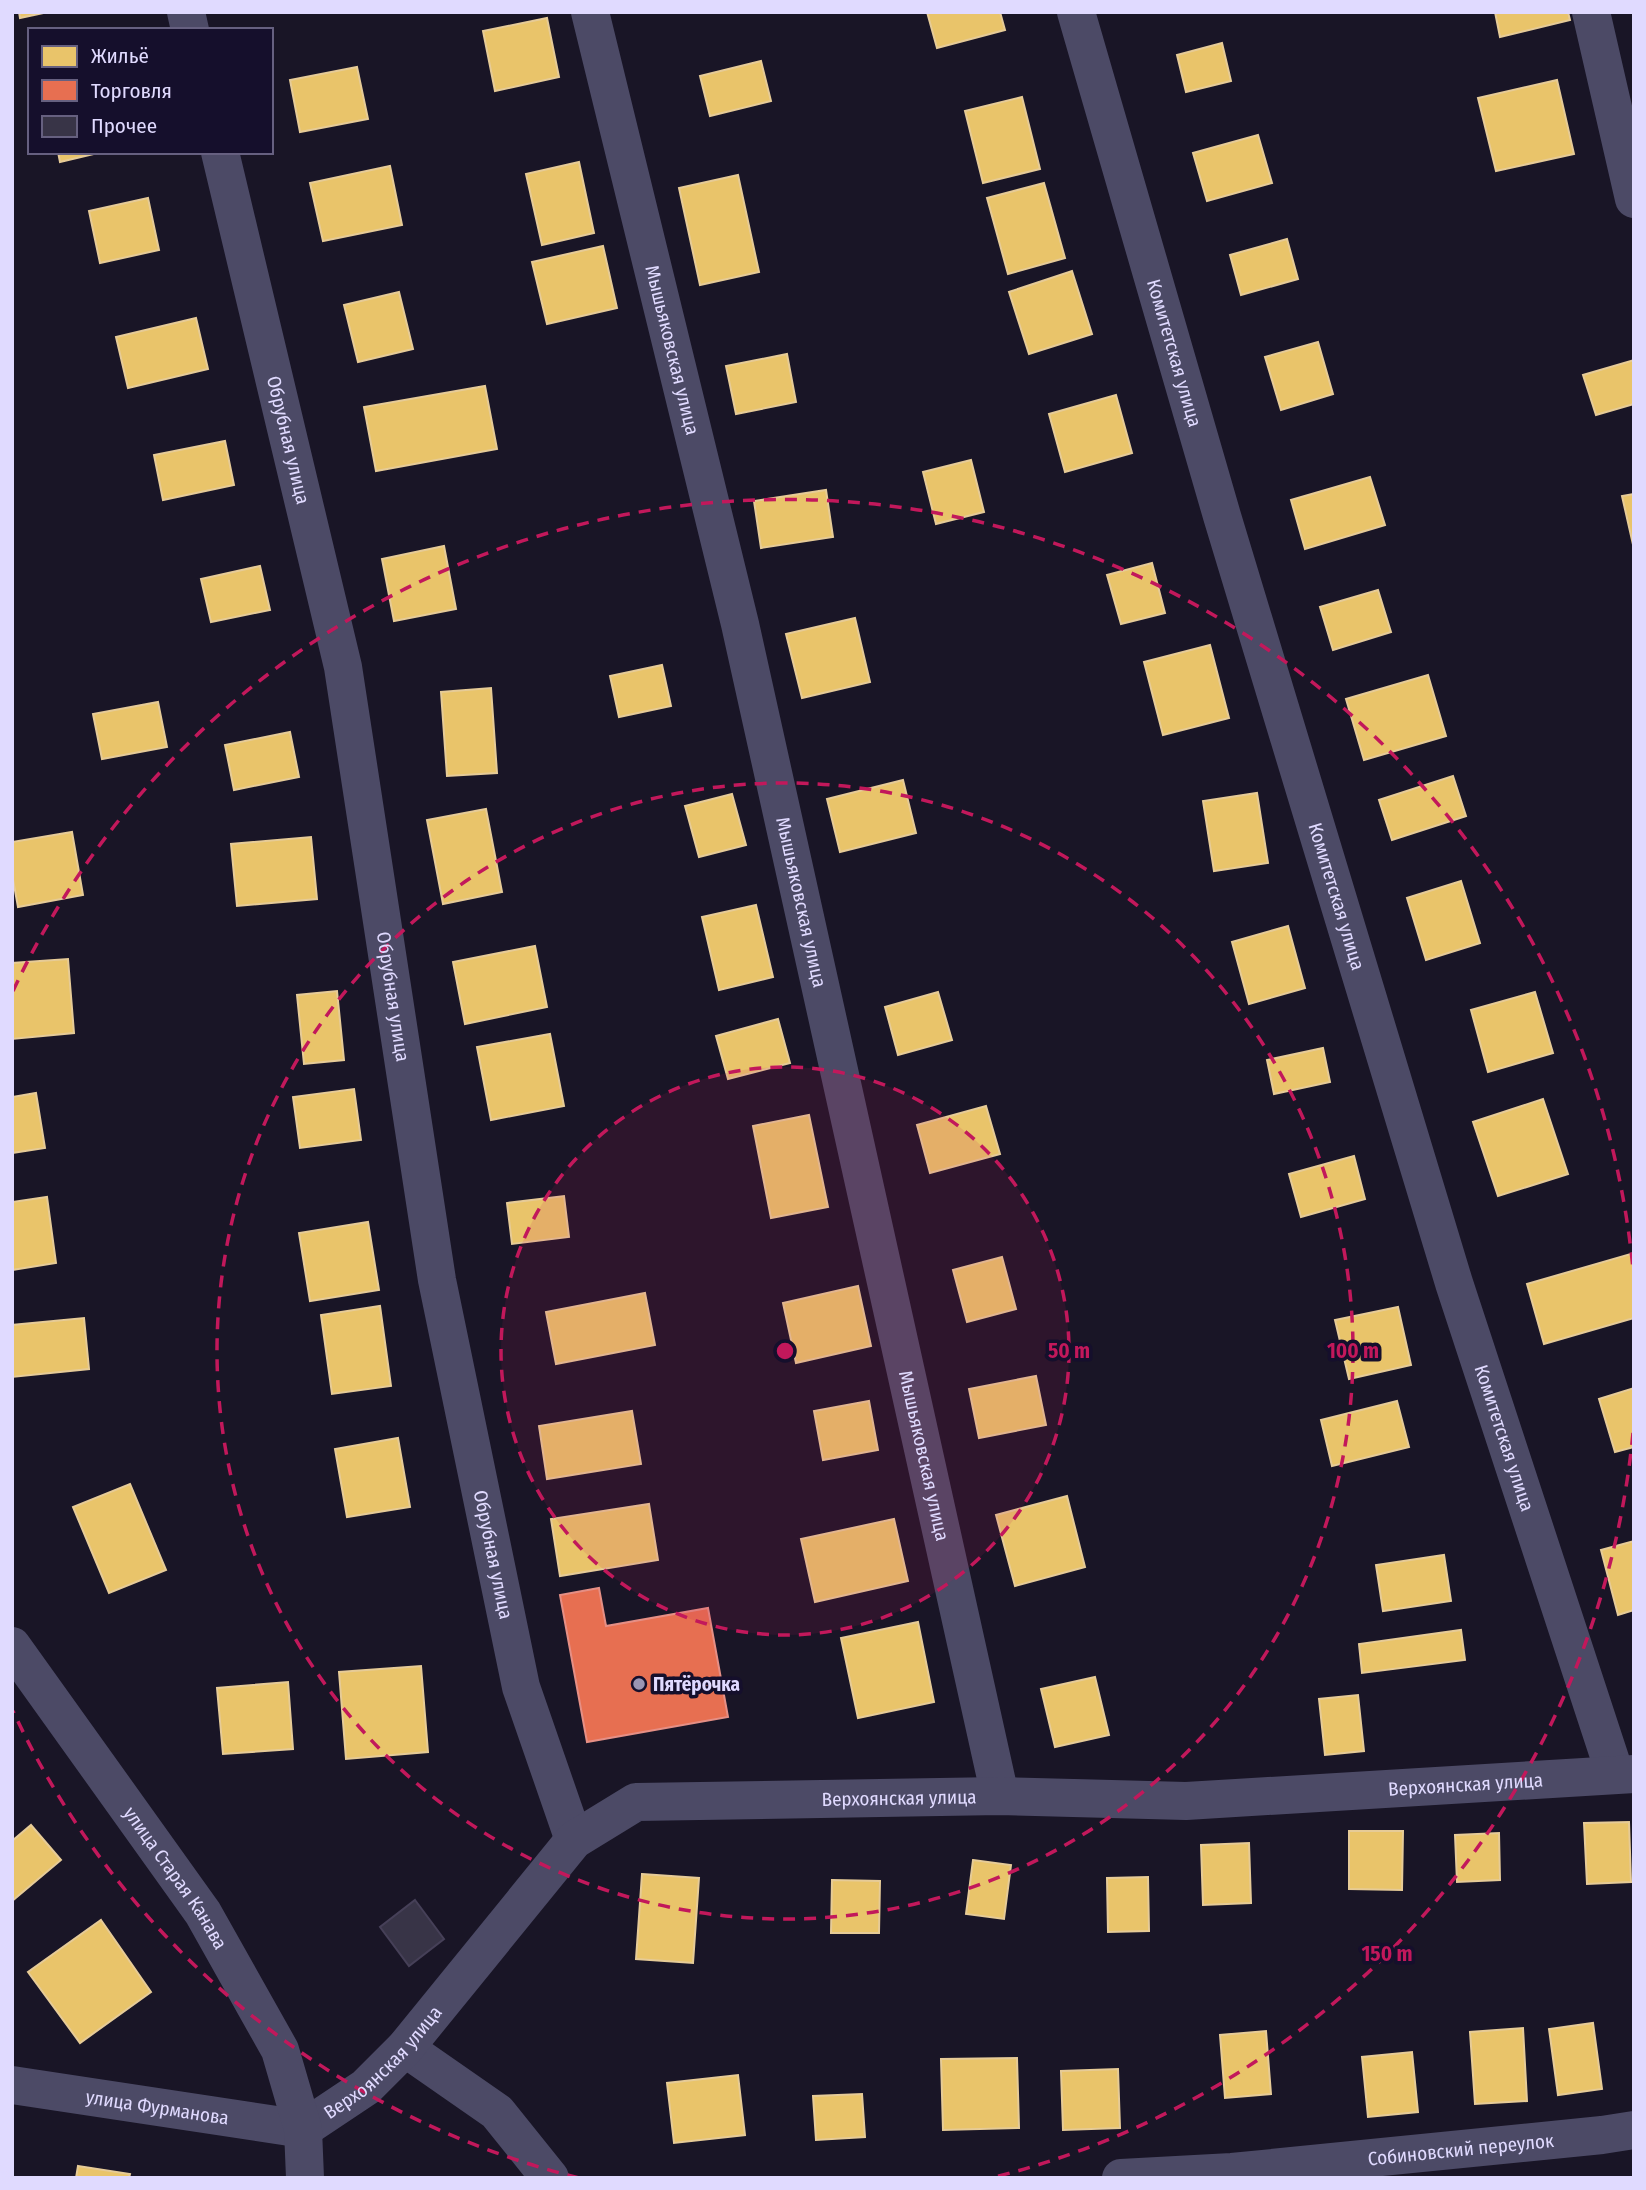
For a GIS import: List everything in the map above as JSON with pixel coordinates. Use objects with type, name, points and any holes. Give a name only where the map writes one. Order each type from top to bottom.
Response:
[{"type":"street","name":"Мышьяковская улица","points":[[590,12],[740,624],[1000,1796]]},
{"type":"street","name":"Комитетская улица","points":[[1076,12],[1222,516],[1450,1270],[1625,1774]]},
{"type":"street","points":[[1591,12],[1634,199]]},
{"type":"street","name":"Обрубная улица","points":[[220,154],[343,667],[437,1280],[518,1674],[573,1840]]},
{"type":"street","name":"улица Старая Канава","points":[[12,1646],[202,1913],[280,2050],[303,2129],[305,2178]]},
{"type":"street","name":"Верхоянская улица","points":[[303,2129],[366,2087],[405,2048],[573,1840],[636,1802],[1000,1796],[1186,1801],[1625,1774]]},
{"type":"street","points":[[405,2048],[497,2112],[550,2178]]},
{"type":"street","name":"улица Фурманова","points":[[12,2085],[303,2129]]},
{"type":"street","name":"Собиновский переулок","points":[[1121,2178],[1232,2172],[1634,2130]]},
{"type":"building: Жильё","points":[[19,12],[48,12],[20,18]]},
{"type":"building: Жильё","points":[[927,12],[1000,12],[1005,30],[937,48]]},
{"type":"building: Жильё","points":[[1495,12],[1568,12],[1570,20],[1500,37]]},
{"type":"building: Жильё","points":[[547,18],[559,77],[495,91],[483,31]]},
{"type":"building: Жильё","points":[[1222,43],[1231,81],[1186,92],[1177,55]]},
{"type":"building: Жильё","points":[[761,61],[771,101],[710,116],[700,76]]},
{"type":"building: Жильё","points":[[357,67],[368,119],[300,132],[290,80]]},
{"type":"building: Жильё","points":[[1557,80],[1574,154],[1496,171],[1478,98]]},
{"type":"building: Жильё","points":[[1022,97],[1040,169],[983,183],[965,111]]},
{"type":"building: Жильё","points":[[1258,135],[1272,183],[1207,201],[1193,153]]},
{"type":"building: Жильё","points":[[58,154],[94,154],[60,162]]},
{"type":"building: Жильё","points":[[579,162],[594,233],[542,245],[526,174]]},
{"type":"building: Жильё","points":[[390,166],[402,225],[323,241],[310,183]]},
{"type":"building: Жильё","points":[[738,175],[759,272],[700,285],[679,188]]},
{"type":"building: Жильё","points":[[1044,183],[1065,258],[1008,274],[987,198]]},
{"type":"building: Жильё","points":[[148,198],[159,250],[100,263],[89,211]]},
{"type":"building: Жильё","points":[[1287,239],[1298,279],[1241,295],[1230,255]]},
{"type":"building: Жильё","points":[[603,246],[617,308],[547,324],[532,262]]},
{"type":"building: Жильё","points":[[1072,271],[1092,334],[1029,354],[1009,292]]},
{"type":"building: Жильё","points":[[399,292],[413,349],[358,362],[344,305]]},
{"type":"building: Жильё","points":[[196,318],[208,369],[128,388],[116,337]]},
{"type":"building: Жильё","points":[[1318,342],[1333,394],[1281,410],[1265,357]]},
{"type":"building: Жильё","points":[[787,354],[796,402],[736,414],[726,366]]},
{"type":"building: Жильё","points":[[1634,360],[1634,404],[1596,415],[1583,375]]},
{"type":"building: Жильё","points":[[485,386],[497,449],[376,471],[364,407]]},
{"type":"building: Жильё","points":[[1116,395],[1132,453],[1065,472],[1049,414]]},
{"type":"building: Жильё","points":[[225,441],[234,485],[163,500],[154,455]]},
{"type":"building: Жильё","points":[[971,460],[984,512],[936,524],[923,472]]},
{"type":"building: Жильё","points":[[1370,477],[1385,525],[1305,549],[1291,500]]},
{"type":"building: Жильё","points":[[826,490],[833,537],[761,548],[754,501]]},
{"type":"building: Жильё","points":[[1634,494],[1634,549],[1622,496]]},
{"type":"building: Жильё","points":[[444,546],[456,609],[394,621],[382,559]]},
{"type":"building: Жильё","points":[[1152,563],[1165,613],[1121,624],[1107,575]]},
{"type":"building: Жильё","points":[[260,566],[270,610],[211,622],[201,579]]},
{"type":"building: Жильё","points":[[1378,590],[1391,632],[1333,650],[1320,607]]},
{"type":"building: Жильё","points":[[855,618],[870,682],[802,698],[786,634]]},
{"type":"building: Жильё","points":[[1210,645],[1229,718],[1163,735],[1144,662]]},
{"type":"building: Жильё","points":[[662,665],[671,706],[619,717],[610,676]]},
{"type":"building: Жильё","points":[[1428,675],[1446,736],[1364,760],[1346,699]]},
{"type":"building: Жильё","points":[[491,688],[497,773],[447,776],[441,692]]},
{"type":"building: Жильё","points":[[158,702],[167,747],[102,759],[93,714]]},
{"type":"building: Жильё","points":[[290,732],[299,777],[234,790],[225,745]]},
{"type":"building: Жильё","points":[[1453,776],[1466,816],[1392,840],[1379,800]]},
{"type":"building: Жильё","points":[[903,780],[916,833],[840,852],[827,799]]},
{"type":"building: Жильё","points":[[1257,793],[1268,863],[1214,871],[1203,801]]},
{"type":"building: Жильё","points":[[732,794],[746,845],[699,857],[685,806]]},
{"type":"building: Жильё","points":[[486,809],[502,892],[443,904],[427,820]]},
{"type":"building: Жильё","points":[[72,832],[83,895],[18,907],[12,874],[12,842]]},
{"type":"building: Жильё","points":[[311,837],[317,899],[237,906],[231,844]]},
{"type":"building: Жильё","points":[[1461,881],[1480,943],[1426,960],[1407,898]]},
{"type":"building: Жильё","points":[[756,905],[773,977],[719,990],[702,917]]},
{"type":"building: Жильё","points":[[1288,926],[1305,988],[1249,1004],[1232,942]]},
{"type":"building: Жильё","points":[[535,946],[547,1007],[465,1024],[453,962]]},
{"type":"building: Жильё","points":[[68,959],[74,1033],[12,1039],[12,963]]},
{"type":"building: Жильё","points":[[337,991],[344,1060],[304,1064],[297,995]]},
{"type":"building: Жильё","points":[[938,992],[952,1040],[898,1055],[885,1007]]},
{"type":"building: Жильё","points":[[1535,992],[1553,1053],[1488,1072],[1471,1010]]},
{"type":"building: Жильё","points":[[778,1019],[790,1063],[728,1079],[716,1036]]},
{"type":"building: Жильё","points":[[550,1034],[564,1106],[491,1120],[477,1047]]},
{"type":"building: Жильё","points":[[1323,1048],[1330,1082],[1274,1094],[1267,1060]]},
{"type":"building: Жильё","points":[[354,1089],[361,1140],[300,1148],[293,1097]]},
{"type":"building: Жильё","points":[[36,1093],[45,1148],[12,1153],[12,1097]]},
{"type":"building: Жильё","points":[[1543,1099],[1568,1174],[1498,1196],[1473,1122]]},
{"type":"building: Жильё","points":[[986,1106],[1000,1154],[930,1173],[917,1125]]},
{"type":"building: Жильё","points":[[809,1115],[828,1207],[771,1218],[753,1126]]},
{"type":"building: Жильё","points":[[1354,1156],[1365,1199],[1301,1217],[1289,1174]]},
{"type":"building: Жильё","points":[[564,1196],[569,1237],[512,1244],[507,1203]]},
{"type":"building: Жильё","points":[[47,1197],[56,1263],[12,1270],[12,1202]]},
{"type":"building: Жильё","points":[[368,1222],[379,1290],[310,1301],[299,1233]]},
{"type":"building: Жильё","points":[[1634,1253],[1634,1318],[1544,1344],[1527,1284]]},
{"type":"building: Жильё","points":[[1002,1257],[1016,1309],[967,1322],[953,1270]]},
{"type":"building: Жильё","points":[[858,1286],[871,1346],[796,1363],[783,1303]]},
{"type":"building: Жильё","points":[[645,1293],[655,1345],[556,1364],[546,1312]]},
{"type":"building: Жильё","points":[[380,1306],[391,1386],[332,1394],[321,1315]]},
{"type":"building: Жильё","points":[[1398,1307],[1411,1365],[1349,1379],[1335,1320]]},
{"type":"building: Жильё","points":[[84,1318],[89,1369],[12,1377],[12,1325]]},
{"type":"building: Жильё","points":[[1036,1376],[1046,1425],[979,1438],[969,1389]]},
{"type":"building: Жильё","points":[[1634,1388],[1634,1447],[1615,1452],[1599,1399]]},
{"type":"building: Жильё","points":[[869,1401],[878,1450],[823,1460],[814,1411]]},
{"type":"building: Жильё","points":[[1397,1401],[1409,1447],[1332,1466],[1321,1420]]},
{"type":"building: Жильё","points":[[632,1411],[641,1464],[547,1479],[539,1426]]},
{"type":"building: Жильё","points":[[398,1438],[410,1507],[347,1517],[335,1449]]},
{"type":"building: Жильё","points":[[130,1484],[166,1570],[109,1593],[73,1507]]},
{"type":"building: Жильё","points":[[1067,1496],[1085,1567],[1015,1586],[996,1515]]},
{"type":"building: Жильё","points":[[649,1504],[658,1560],[560,1576],[551,1519]]},
{"type":"building: Жильё","points":[[894,1519],[908,1581],[815,1602],[801,1539]]},
{"type":"building: Жильё","points":[[1634,1541],[1634,1610],[1618,1615],[1601,1550]]},
{"type":"building: Жильё","points":[[1444,1555],[1451,1601],[1383,1611],[1376,1565]]},
{"type":"building: Жильё","points":[[918,1622],[934,1702],[858,1718],[841,1638]]},
{"type":"building: Жильё","points":[[1461,1630],[1465,1660],[1362,1673],[1359,1644]]},
{"type":"building: Жильё","points":[[421,1666],[428,1752],[346,1759],[339,1672]]},
{"type":"building: Жильё","points":[[1095,1677],[1109,1735],[1055,1747],[1041,1689]]},
{"type":"building: Жильё","points":[[288,1682],[293,1749],[223,1754],[217,1688]]},
{"type":"building: Жильё","points":[[1358,1695],[1364,1751],[1325,1755],[1319,1699]]},
{"type":"building: Жильё","points":[[1629,1822],[1631,1882],[1587,1884],[1584,1823]]},
{"type":"building: Жильё","points":[[31,1825],[61,1860],[12,1901],[12,1841]]},
{"type":"building: Жильё","points":[[1349,1831],[1403,1831],[1402,1890],[1349,1889]]},
{"type":"building: Жильё","points":[[1499,1833],[1500,1880],[1457,1882],[1455,1835]]},
{"type":"building: Жильё","points":[[1249,1843],[1251,1903],[1203,1905],[1201,1845]]},
{"type":"building: Жильё","points":[[973,1860],[1011,1865],[1004,1919],[966,1914]]},
{"type":"building: Жильё","points":[[642,1874],[699,1878],[693,1963],[636,1959]]},
{"type":"building: Жильё","points":[[1148,1877],[1149,1931],[1108,1932],[1107,1878]]},
{"type":"building: Жильё","points":[[832,1880],[880,1881],[879,1933],[831,1933]]},
{"type":"building: Жильё","points":[[101,1920],[151,1992],[80,2043],[28,1972]]},
{"type":"building: Жильё","points":[[1593,2023],[1602,2089],[1558,2095],[1549,2029]]},
{"type":"building: Жильё","points":[[1523,2028],[1527,2101],[1475,2104],[1470,2032]]},
{"type":"building: Жильё","points":[[1266,2031],[1271,2094],[1225,2098],[1220,2035]]},
{"type":"building: Жильё","points":[[1412,2052],[1418,2112],[1368,2117],[1362,2057]]},
{"type":"building: Жильё","points":[[1017,2058],[1019,2128],[943,2130],[941,2059]]},
{"type":"building: Жильё","points":[[1118,2069],[1120,2128],[1063,2130],[1061,2071]]},
{"type":"building: Жильё","points":[[738,2075],[745,2135],[674,2143],[667,2083]]},
{"type":"building: Жильё","points":[[862,2094],[865,2137],[816,2140],[813,2096]]},
{"type":"building: Жильё","points":[[78,2166],[130,2174],[129,2178],[76,2178]]},
{"type":"building: Торговля","points":[[599,1588],[606,1626],[708,1608],[728,1717],[587,1742],[560,1595]]},
{"type":"building: Прочее","points":[[415,1900],[444,1939],[409,1966],[380,1927]]},
{"type":"place","name":"Пятёрочка","points":[[639,1684]]}]
